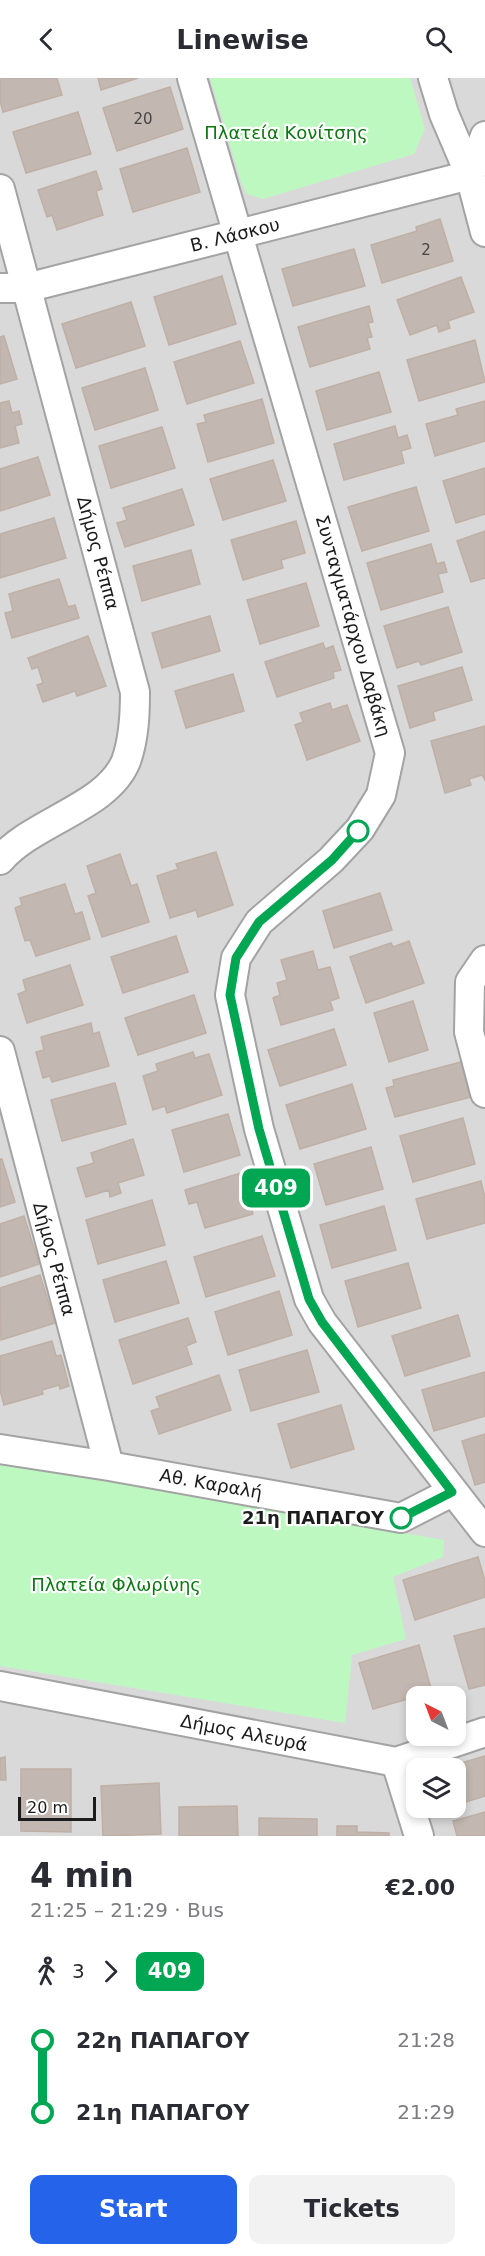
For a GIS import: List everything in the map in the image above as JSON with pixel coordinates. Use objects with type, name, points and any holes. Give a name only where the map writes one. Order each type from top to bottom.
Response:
[{"type":"street","name":"Συνταγματάρχου Δαβάκη","points":[[192,78],[390,753],[381,795],[360,829],[332,860],[259,922],[236,958],[230,995],[259,1129],[309,1299],[322,1322],[485,1532]]},
{"type":"street","points":[[433,78],[444,114],[470,175],[485,232]]},
{"type":"street","points":[[470,175],[485,136]]},
{"type":"street","name":"Β. Λάσκου","points":[[13,288],[470,175]]},
{"type":"street","name":"Δήμος Ρέππα","points":[[0,189],[13,288],[135,692],[135,724],[126,762],[109,786],[91,800],[36,830],[10,848],[0,860]]},
{"type":"street","points":[[485,960],[470,982],[469,1032],[485,1093]]},
{"type":"street","name":"Δήμος Ρέππα","points":[[0,1051],[109,1466]]},
{"type":"street","name":"Αθ. Καραλή","points":[[0,1449],[401,1518],[452,1492]]},
{"type":"street","name":"Δήμος Αλευρά","points":[[0,1686],[396,1762],[485,1732]]},
{"type":"street","points":[[396,1762],[419,1836]]},
{"type":"shaded area","points":[[0,78],[485,78],[485,1836],[0,1836]]},
{"type":"green space","name":"Πλατεία Κονίτσης","points":[[210,78],[410,78],[425,129],[414,154],[263,199],[247,194],[241,182]]},
{"type":"green space","name":"Πλατεία Φλωρίνης","points":[[0,1463],[444,1540],[443,1557],[393,1577],[406,1639],[352,1655],[345,1723],[0,1666]]},
{"type":"building","points":[[0,78],[57,78],[62,95],[3,112],[0,101]]},
{"type":"building","points":[[98,78],[138,78],[101,90]]},
{"type":"building","points":[[170,87],[183,129],[117,151],[103,108]]},
{"type":"building","points":[[78,112],[91,154],[26,173],[13,132]]},
{"type":"building","points":[[187,148],[200,192],[133,212],[120,169]]},
{"type":"building","points":[[96,171],[102,189],[96,191],[103,215],[57,230],[52,215],[47,217],[38,190]]},
{"type":"building","points":[[440,219],[453,261],[382,283],[371,245],[417,231],[416,227]]},
{"type":"building","points":[[354,249],[365,286],[293,306],[282,269]]},
{"type":"building","points":[[222,276],[236,324],[169,345],[154,297]]},
{"type":"building","points":[[461,277],[474,312],[448,321],[450,328],[439,332],[437,325],[410,335],[397,300]]},
{"type":"building","points":[[131,302],[145,346],[76,368],[62,324]]},
{"type":"building","points":[[369,306],[373,322],[368,323],[372,337],[367,338],[370,349],[310,367],[298,327]]},
{"type":"building","points":[[4,336],[17,379],[0,384],[0,337]]},
{"type":"building","points":[[475,340],[485,382],[419,401],[407,360]]},
{"type":"building","points":[[240,341],[254,383],[187,404],[174,362]]},
{"type":"building","points":[[145,368],[158,410],[95,430],[82,388]]},
{"type":"building","points":[[379,372],[391,412],[327,430],[316,391]]},
{"type":"building","points":[[262,399],[274,443],[208,462],[197,424],[206,422],[204,415]]},
{"type":"building","points":[[9,401],[12,413],[19,411],[22,424],[15,426],[19,443],[0,448],[0,403]]},
{"type":"building","points":[[485,401],[485,441],[435,456],[426,424],[458,415],[456,409]]},
{"type":"building","points":[[395,426],[398,438],[407,435],[411,448],[401,451],[404,463],[344,480],[334,444]]},
{"type":"building","points":[[162,427],[175,468],[111,488],[99,446]]},
{"type":"building","points":[[38,457],[50,495],[0,511],[0,469]]},
{"type":"building","points":[[273,460],[286,501],[223,520],[210,479]]},
{"type":"building","points":[[485,468],[485,514],[456,523],[443,481]]},
{"type":"building","points":[[416,487],[429,531],[362,551],[348,507]]},
{"type":"building","points":[[182,489],[194,525],[125,547],[117,523],[127,520],[123,508]]},
{"type":"building","points":[[54,518],[66,558],[0,578],[0,534]]},
{"type":"building","points":[[296,521],[305,553],[281,560],[283,568],[243,580],[231,540]]},
{"type":"building","points":[[485,531],[485,578],[471,582],[457,541]]},
{"type":"building","points":[[431,544],[437,564],[444,562],[447,572],[438,574],[443,592],[381,610],[367,563]]},
{"type":"building","points":[[191,550],[200,584],[142,601],[133,566]]},
{"type":"building","points":[[59,579],[68,607],[75,605],[79,618],[12,638],[5,613],[13,611],[9,594]]},
{"type":"building","points":[[306,583],[319,626],[260,644],[247,600]]},
{"type":"building","points":[[448,607],[462,652],[421,665],[419,661],[397,668],[384,626]]},
{"type":"building","points":[[210,616],[220,651],[162,668],[152,633]]},
{"type":"building","points":[[88,636],[106,686],[77,696],[75,691],[43,702],[37,685],[43,683],[38,667],[32,669],[28,658]]},
{"type":"building","points":[[323,643],[325,649],[333,646],[341,670],[333,672],[334,678],[277,697],[265,662]]},
{"type":"building","points":[[462,667],[472,700],[433,712],[435,720],[410,728],[398,686]]},
{"type":"building","points":[[233,674],[244,711],[186,728],[175,691]]},
{"type":"building","points":[[330,703],[332,710],[347,705],[360,741],[307,760],[295,725],[303,722],[300,713]]},
{"type":"building","points":[[485,726],[485,780],[482,775],[469,779],[471,785],[445,793],[431,741]]},
{"type":"building","points":[[216,852],[233,905],[198,917],[196,910],[170,918],[157,876],[178,869],[176,864]]},
{"type":"building","points":[[120,854],[131,886],[137,884],[149,922],[102,937],[88,896],[96,893],[87,866]]},
{"type":"building","points":[[65,884],[75,914],[82,912],[90,939],[36,956],[30,940],[25,941],[15,908],[22,905],[20,898]]},
{"type":"building","points":[[380,893],[392,930],[334,948],[323,911]]},
{"type":"building","points":[[176,936],[188,972],[123,993],[111,957]]},
{"type":"building","points":[[409,941],[424,983],[366,1003],[350,957],[391,943],[393,947]]},
{"type":"building","points":[[313,951],[318,970],[330,967],[339,998],[330,1001],[333,1010],[281,1025],[273,998],[280,995],[277,983],[287,980],[281,960]]},
{"type":"building","points":[[70,965],[83,1005],[27,1023],[18,994],[26,991],[23,980]]},
{"type":"building","points":[[194,995],[206,1033],[138,1055],[125,1018]]},
{"type":"building","points":[[413,1001],[428,1050],[389,1062],[374,1013]]},
{"type":"building","points":[[91,1023],[93,1034],[99,1032],[109,1066],[52,1082],[50,1076],[43,1078],[36,1052],[44,1050],[41,1037]]},
{"type":"building","points":[[334,1029],[346,1065],[280,1086],[268,1050]]},
{"type":"building","points":[[193,1052],[195,1058],[209,1054],[222,1095],[167,1113],[165,1106],[153,1110],[143,1076],[158,1071],[156,1064]]},
{"type":"building","points":[[461,1062],[471,1097],[395,1117],[386,1088],[394,1086],[393,1080]]},
{"type":"building","points":[[115,1083],[126,1124],[62,1141],[51,1100]]},
{"type":"building","points":[[352,1084],[366,1129],[300,1149],[286,1105]]},
{"type":"building","points":[[228,1114],[240,1155],[184,1172],[172,1130]]},
{"type":"building","points":[[463,1118],[475,1164],[413,1182],[400,1136]]},
{"type":"building","points":[[133,1139],[144,1175],[118,1183],[121,1193],[110,1197],[109,1190],[86,1197],[77,1168],[94,1163],[91,1153]]},
{"type":"building","points":[[371,1147],[383,1189],[326,1205],[314,1164]]},
{"type":"building","points":[[0,1159],[2,1159],[15,1202],[0,1207]]},
{"type":"building","points":[[241,1173],[253,1214],[205,1228],[197,1202],[189,1204],[185,1190]]},
{"type":"building","points":[[481,1181],[485,1198],[485,1223],[427,1239],[416,1199]]},
{"type":"building","points":[[152,1200],[165,1245],[98,1264],[86,1220]]},
{"type":"building","points":[[384,1206],[396,1250],[332,1268],[320,1225]]},
{"type":"building","points":[[24,1216],[39,1264],[0,1277],[0,1224]]},
{"type":"building","points":[[262,1236],[275,1276],[206,1297],[194,1257]]},
{"type":"building","points":[[166,1261],[179,1303],[115,1322],[103,1280]]},
{"type":"building","points":[[408,1263],[421,1308],[358,1327],[345,1281]]},
{"type":"building","points":[[40,1275],[55,1323],[1,1340],[0,1288]]},
{"type":"building","points":[[279,1291],[292,1335],[228,1355],[215,1312]]},
{"type":"building","points":[[458,1315],[470,1356],[405,1376],[392,1336]]},
{"type":"building","points":[[188,1318],[196,1342],[186,1346],[192,1364],[133,1384],[119,1340]]},
{"type":"building","points":[[52,1341],[56,1356],[61,1355],[69,1386],[60,1389],[59,1385],[42,1390],[43,1394],[4,1405],[0,1390],[0,1356]]},
{"type":"building","points":[[307,1350],[319,1392],[251,1411],[239,1370]]},
{"type":"building","points":[[485,1372],[485,1416],[434,1431],[422,1390]]},
{"type":"building","points":[[219,1375],[231,1410],[159,1434],[151,1411],[160,1408],[156,1397]]},
{"type":"building","points":[[341,1405],[354,1449],[291,1468],[278,1424]]},
{"type":"building","points":[[485,1434],[485,1482],[475,1485],[462,1441]]},
{"type":"building","points":[[478,1557],[485,1581],[485,1597],[415,1620],[403,1580]]},
{"type":"building","points":[[485,1628],[485,1685],[469,1689],[454,1636]]},
{"type":"building","points":[[419,1645],[430,1686],[406,1686],[406,1699],[373,1709],[359,1663]]},
{"type":"building","points":[[485,1756],[485,1796],[466,1802],[466,1762]]},
{"type":"building","points":[[5,1757],[6,1780],[0,1780],[0,1758]]},
{"type":"building","points":[[21,1769],[71,1769],[71,1832],[21,1831]]},
{"type":"building","points":[[159,1783],[161,1834],[103,1836],[101,1786]]},
{"type":"building","points":[[237,1806],[238,1836],[179,1836],[179,1807]]},
{"type":"building","points":[[485,1812],[485,1836],[457,1836],[453,1821]]},
{"type":"building","points":[[259,1818],[317,1819],[317,1836],[259,1836]]},
{"type":"building","points":[[337,1826],[357,1826],[357,1832],[389,1833],[389,1836],[337,1836]]},
{"type":"bus line","name":"409","points":[[358,831],[332,860],[259,922],[236,958],[230,995],[259,1129],[309,1299],[322,1322],[452,1492],[401,1518]]},
{"type":"place","name":"21η ΠΑΠΑΓΟΥ","points":[[401,1518]]}]
